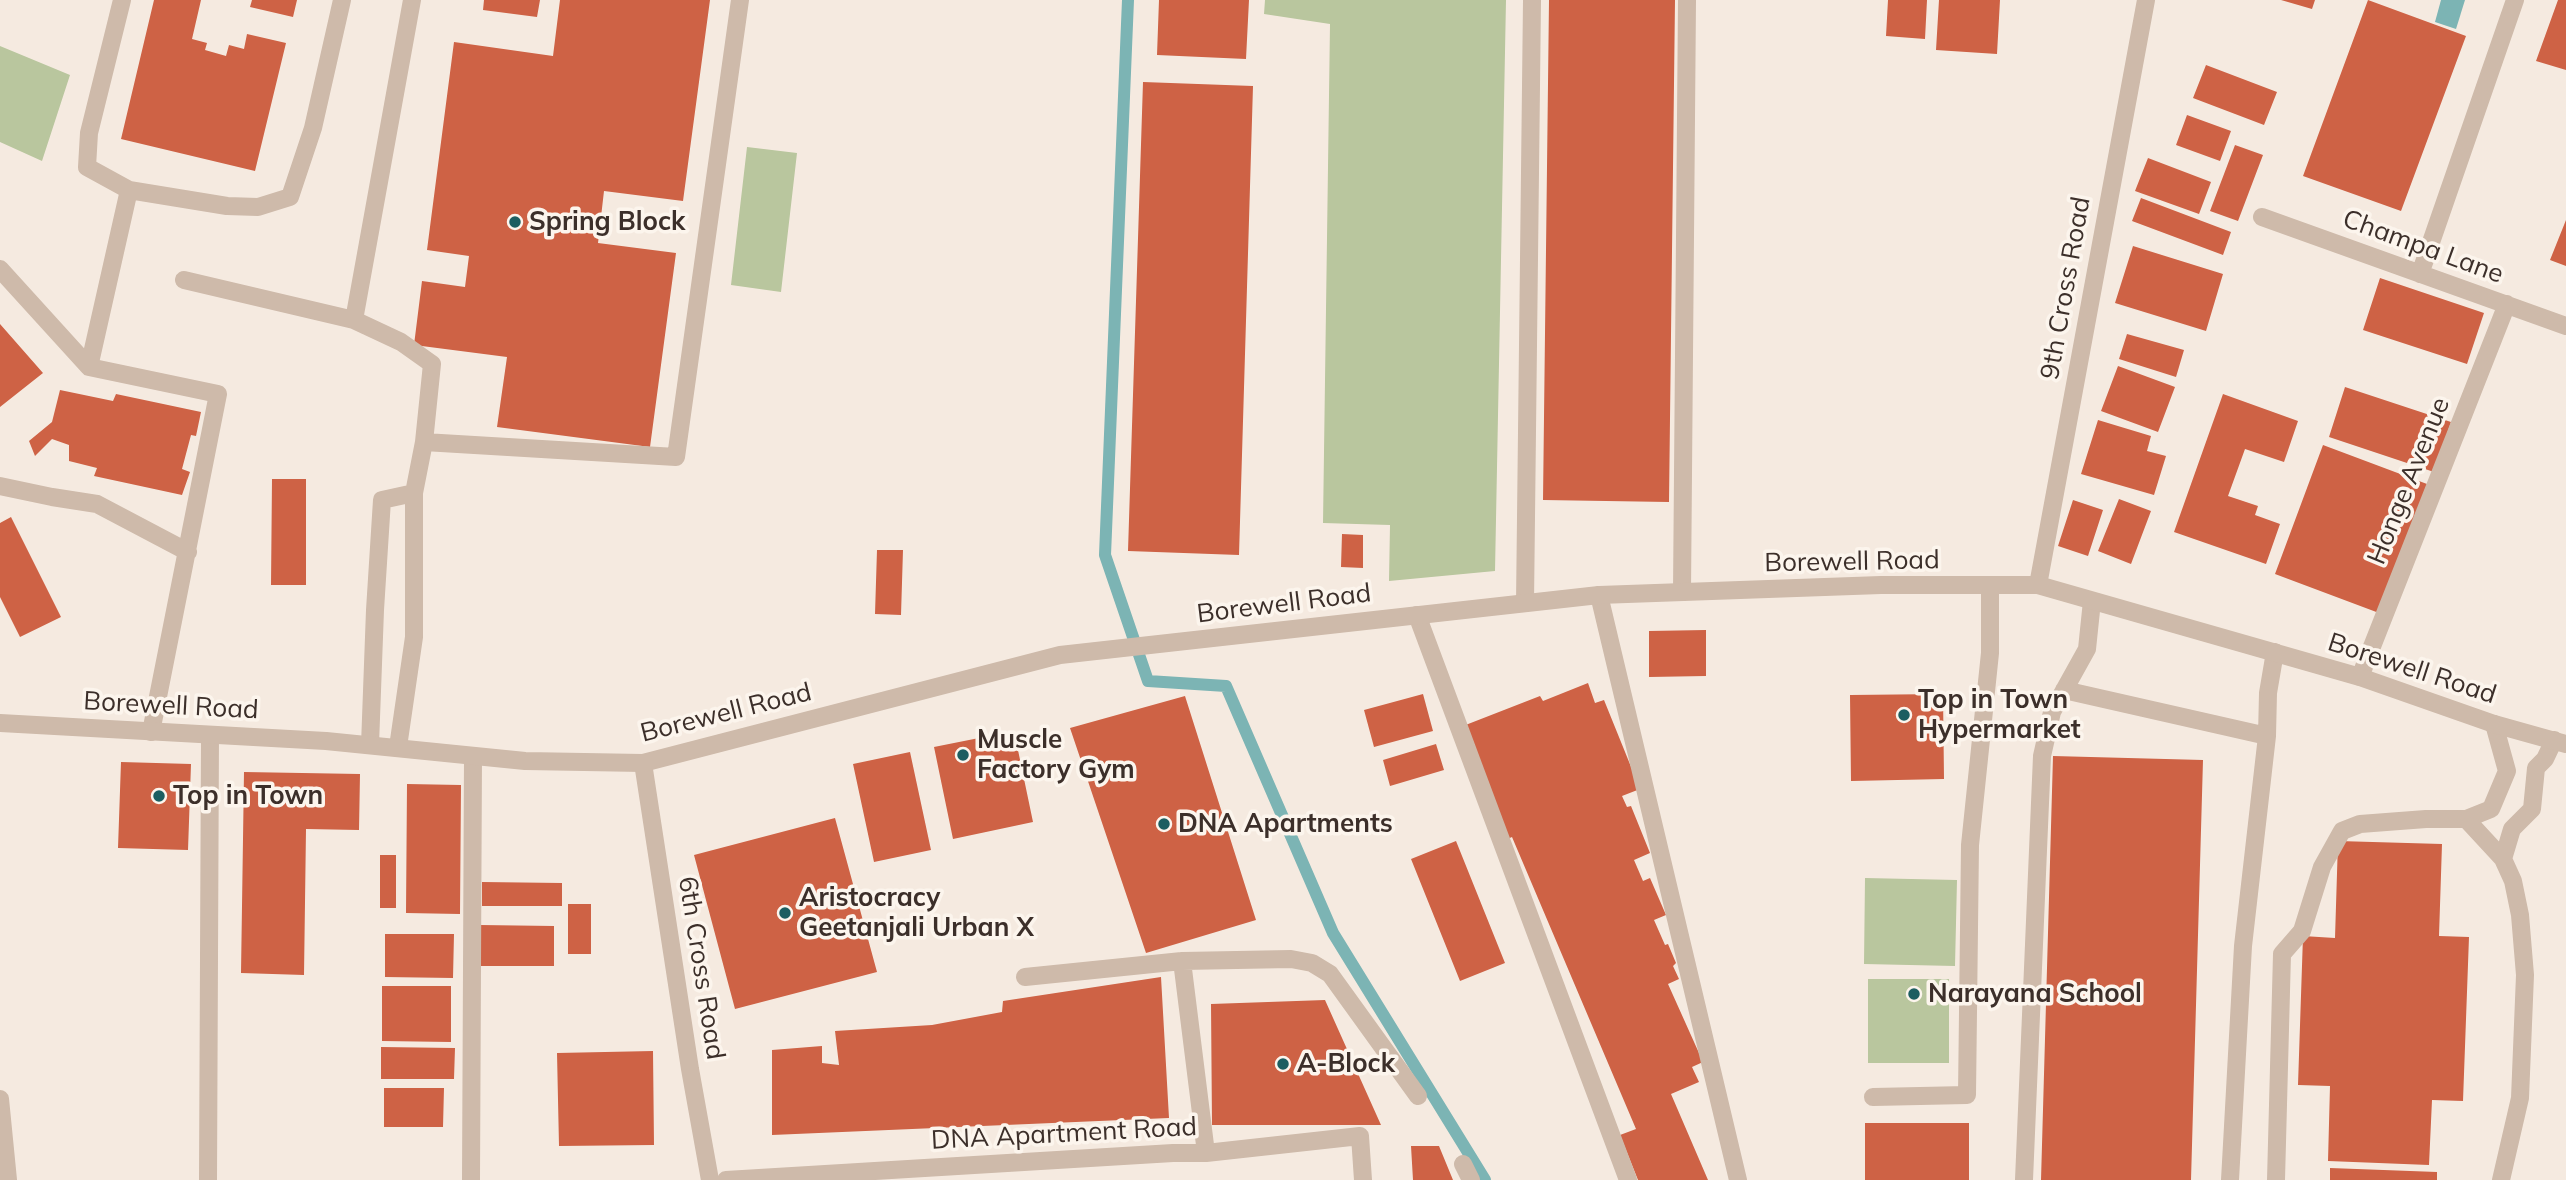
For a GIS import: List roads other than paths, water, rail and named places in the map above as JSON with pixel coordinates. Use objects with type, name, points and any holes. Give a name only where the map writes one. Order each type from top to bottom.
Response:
[{"type":"street","points":[[121,0],[89,133],[87,167],[129,190],[258,207],[290,197],[313,128],[342,0]]},
{"type":"street","points":[[354,320],[412,0]]},
{"type":"street","points":[[424,442],[676,457],[740,0]]},
{"type":"street","points":[[1525,603],[1532,0]]},
{"type":"street","points":[[1682,592],[1687,0]]},
{"type":"street","name":"9th Cross Road","points":[[2038,585],[2146,0]]},
{"type":"street","points":[[2420,274],[2515,0]]},
{"type":"street","points":[[89,367],[129,190]]},
{"type":"street","name":"Champa Lane","points":[[2262,217],[2566,326]]},
{"type":"street","points":[[0,269],[89,367],[218,394],[151,732]]},
{"type":"street","points":[[184,280],[354,320],[401,342],[432,364],[424,442],[414,493],[414,637],[398,747]]},
{"type":"street","name":"Honge Avenue","points":[[2360,677],[2507,304]]},
{"type":"street","points":[[0,486],[97,504],[188,552]]},
{"type":"street","points":[[370,745],[382,500],[414,493]]},
{"type":"street","name":"Borewell Road","points":[[0,723],[398,747],[525,761],[643,763],[1060,655],[1599,595],[1881,585],[2038,585],[2360,677],[2494,724],[2560,742]]},
{"type":"street","points":[[1873,1097],[1967,1095],[1970,845],[1990,653],[1990,587]]},
{"type":"street","points":[[1599,595],[1738,1180]]},
{"type":"street","points":[[2024,1180],[2042,756],[2052,712],[2087,649],[2092,601]]},
{"type":"street","points":[[1417,615],[1628,1180]]},
{"type":"street","points":[[2230,1180],[2243,946],[2267,736],[2268,693],[2275,652]]},
{"type":"street","points":[[2064,690],[2267,736]]},
{"type":"street","points":[[2276,1180],[2282,954],[2302,931],[2322,867],[2342,831],[2360,824],[2466,819],[2491,809],[2507,771],[2494,724]]},
{"type":"street","points":[[208,1180],[210,735]]},
{"type":"street","points":[[2503,859],[2512,829],[2532,809],[2536,768],[2560,742]]},
{"type":"street","points":[[471,1180],[473,756]]},
{"type":"street","name":"6th Cross Road","points":[[643,763],[690,1069],[710,1180]]},
{"type":"street","points":[[2466,819],[2503,859],[2513,881],[2520,915],[2525,975],[2520,1098],[2501,1180]]},
{"type":"street","points":[[1024,977],[1182,961],[1291,959],[1312,963],[1330,974],[1418,1096]]},
{"type":"street","points":[[1182,961],[1206,1153]]},
{"type":"street","points":[[0,1099],[8,1180]]},
{"type":"street","name":"DNA Apartment Road","points":[[726,1180],[1206,1153],[1360,1136],[1363,1180]]},
{"type":"street","points":[[1463,1164],[1471,1180]]},
{"type":"water","points":[[2441,0],[2465,0],[2456,29],[2435,22]]},
{"type":"waterway","points":[[1128,0],[1105,555],[1148,681],[1226,686],[1333,933],[1485,1180]]},
{"type":"place","name":"Spring Block","points":[[515,222]]},
{"type":"place","name":"Top in Town Hypermarket","points":[[1904,715]]},
{"type":"place","name":"Muscle Factory Gym","points":[[963,755]]},
{"type":"place","name":"Top in Town","points":[[159,796]]},
{"type":"place","name":"DNA Apartments","points":[[1164,824]]},
{"type":"place","name":"Aristocracy Geetanjali Urban X","points":[[785,913]]},
{"type":"place","name":"Narayana School","points":[[1914,994]]},
{"type":"place","name":"A-Block","points":[[1283,1064]]}]
